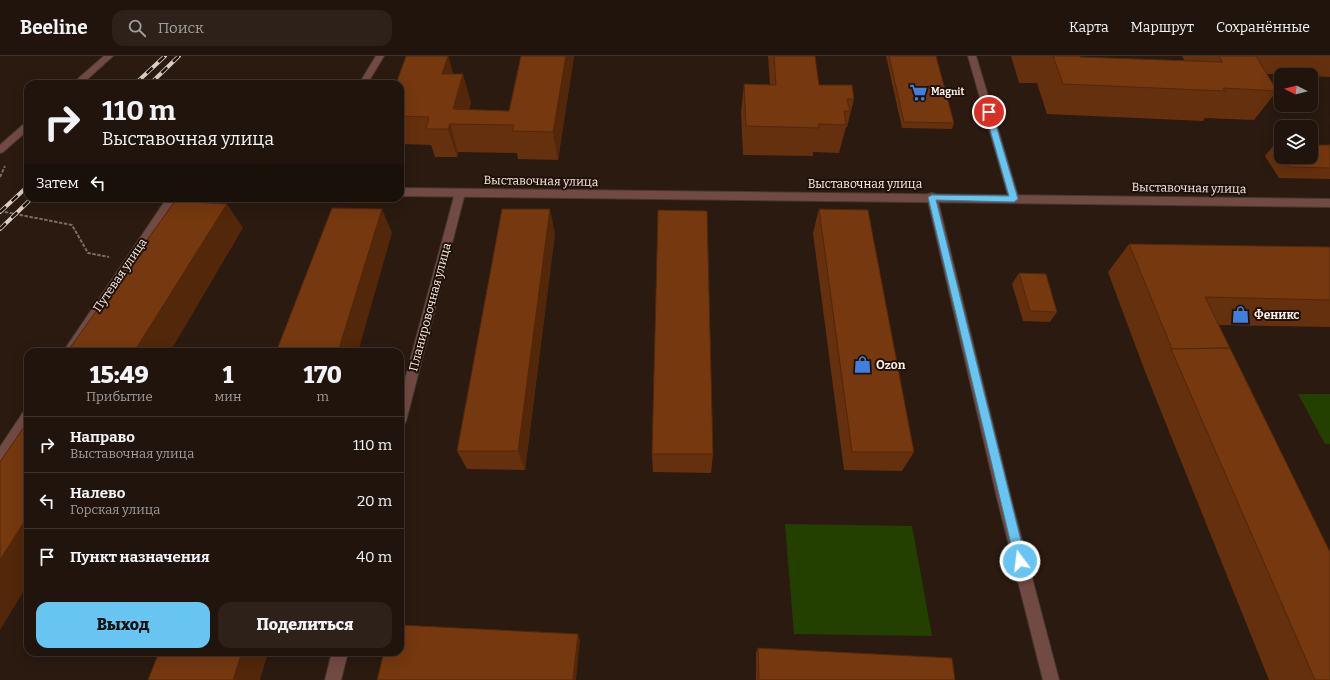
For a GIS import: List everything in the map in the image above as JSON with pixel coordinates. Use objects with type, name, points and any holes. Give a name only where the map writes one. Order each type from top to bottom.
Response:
[{"type":"street","points":[[81,80],[109,56]]},
{"type":"street","points":[[365,80],[380,56]]},
{"type":"street","points":[[972,56],[1014,199]]},
{"type":"street","points":[[0,150],[24,129]]},
{"type":"street","name":"Выставочная улица","points":[[404,192],[932,197],[1330,203]]},
{"type":"street","name":"Планировочная улица","points":[[404,406],[460,193]]},
{"type":"street","points":[[932,197],[1005,502],[1051,680]]},
{"type":"street","name":"Путевая улица","points":[[72,348],[169,202]]},
{"type":"street","points":[[0,458],[24,421]]},
{"type":"street","points":[[333,680],[339,656]]},
{"type":"path","points":[[0,211],[72,225],[88,254],[129,261]]},
{"type":"green space","points":[[1298,394],[1330,394],[1330,444],[1325,444]]},
{"type":"green space","points":[[785,524],[912,526],[932,636],[794,634]]},
{"type":"building","points":[[406,56],[448,56],[442,74],[463,74],[453,109],[509,111],[521,56],[566,56],[553,132],[512,131],[514,125],[450,124],[448,129],[426,129],[429,117],[404,116],[404,80],[397,80]]},
{"type":"building","points":[[774,56],[815,56],[819,85],[852,85],[854,99],[847,99],[850,111],[844,111],[846,125],[818,124],[819,128],[746,126],[744,84],[776,85]]},
{"type":"building","name":"Magnit","points":[[889,56],[936,56],[954,123],[904,122]]},
{"type":"building","points":[[1053,56],[1222,62],[1219,56],[1256,56],[1274,86],[1274,91],[1223,88],[1225,91],[1063,84]]},
{"type":"building","points":[[1318,145],[1330,145],[1330,168],[1289,167],[1287,164],[1318,164]]},
{"type":"building","points":[[174,202],[227,204],[137,348],[70,348]]},
{"type":"building","points":[[332,208],[382,209],[339,348],[278,348]]},
{"type":"building","points":[[502,209],[550,209],[518,451],[457,451]]},
{"type":"building","points":[[819,209],[868,210],[914,452],[852,452]]},
{"type":"building","points":[[658,210],[707,211],[713,454],[652,454]]},
{"type":"building","points":[[1129,244],[1330,247],[1330,300],[1205,297],[1230,348],[1172,349]]},
{"type":"building","points":[[1019,273],[1046,274],[1057,312],[1030,311]]},
{"type":"building","points":[[1230,348],[1330,552],[1330,680],[1315,680],[1171,349]]},
{"type":"building","points":[[24,427],[24,522],[0,560],[0,462]]},
{"type":"building","points":[[404,625],[578,634],[573,680],[377,680],[383,656],[404,656]]},
{"type":"building","points":[[758,648],[952,658],[955,680],[759,680]]},
{"type":"building","points":[[157,656],[241,656],[233,680],[148,680]]},
{"type":"railway","points":[[139,80],[165,56]]},
{"type":"railway","points":[[154,80],[179,56]]},
{"type":"railway","points":[[0,212],[24,190]]},
{"type":"railway","points":[[0,229],[28,202]]},
{"type":"place","name":"Magnit","points":[[918,92]]},
{"type":"place","name":"Феникс","points":[[1241,315]]},
{"type":"place","name":"Ozon","points":[[863,365]]},
{"type":"route","points":[[989,112],[1014,199],[932,197],[1020,561]]}]
